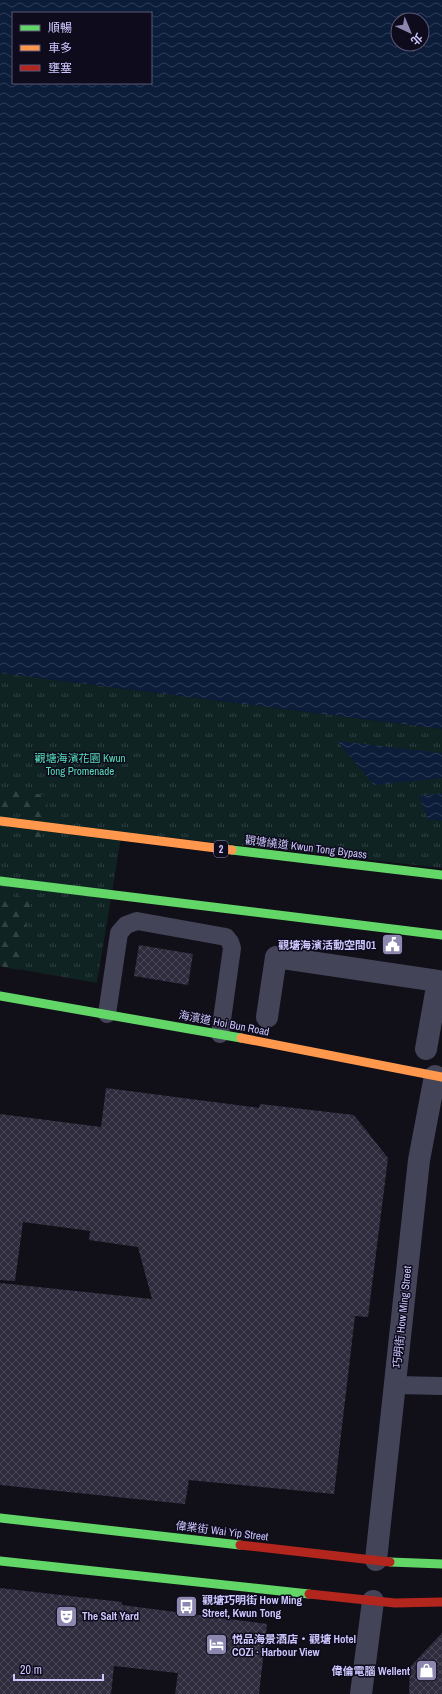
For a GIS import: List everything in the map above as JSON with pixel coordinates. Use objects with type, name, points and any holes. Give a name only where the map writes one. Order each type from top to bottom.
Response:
[{"type":"main road","name":"觀塘繞道 Kwun Tong Bypass","points":[[0,821],[342,864],[442,875]]},
{"type":"main road","points":[[0,881],[442,935]]},
{"type":"main road","name":"海濱道 Hoi Bun Road","points":[[0,996],[220,1034],[439,1077]]},
{"type":"main road","name":"偉業街 Wai Yip Street","points":[[0,1518],[395,1563],[442,1564]]},
{"type":"main road","points":[[0,1561],[373,1602],[442,1602]]},
{"type":"street","points":[[267,1017],[276,957],[438,981],[426,1049]]},
{"type":"street","name":"巧明街 How Ming Street","points":[[376,1560],[419,1160],[439,1077]]},
{"type":"street","points":[[361,1694],[373,1602]]},
{"type":"lane","points":[[106,1014],[120,933],[126,925],[137,921],[152,923],[226,937],[230,942],[232,948],[220,1034]]},
{"type":"lane","points":[[395,1385],[442,1386]]},
{"type":"green space","name":"觀塘海濱花園 Kwun Tong Promenade","points":[[0,673],[442,729],[442,868],[122,832],[97,983],[0,966]]},
{"type":"green space","points":[[0,788],[49,796],[41,839],[29,837],[33,814],[0,808]]},
{"type":"green space","points":[[23,874],[35,876],[18,970],[0,966],[0,900],[17,903]]},
{"type":"water","points":[[0,0],[442,0],[442,729],[0,673]]},
{"type":"water","points":[[337,741],[442,753],[442,778],[374,785]]},
{"type":"water","points":[[442,793],[442,821],[428,819],[419,796]]},
{"type":"building","points":[[139,945],[193,954],[188,985],[134,976]]},
{"type":"building","points":[[106,1088],[259,1108],[260,1104],[354,1115],[388,1158],[368,1317],[355,1316],[334,1494],[189,1480],[185,1504],[0,1485],[0,1283],[152,1299],[138,1247],[89,1240],[90,1231],[23,1222],[15,1281],[0,1280],[0,1114],[101,1127]]},
{"type":"building","points":[[0,1588],[122,1602],[122,1605],[267,1624],[259,1694],[175,1694],[178,1673],[114,1666],[111,1694],[0,1694]]},
{"type":"building","points":[[442,1633],[442,1694],[409,1694],[410,1667]]},
{"type":"traffic: fast","points":[[232,850],[442,875]]},
{"type":"traffic: fast","points":[[0,881],[442,935]]},
{"type":"traffic: fast","points":[[0,996],[241,1038]]},
{"type":"traffic: fast","points":[[0,1518],[240,1545]]},
{"type":"traffic: fast","points":[[0,1561],[309,1594]]},
{"type":"traffic: fast","points":[[390,1562],[442,1564]]},
{"type":"traffic: slow","points":[[0,821],[232,850]]},
{"type":"traffic: slow","points":[[241,1038],[442,1077]]},
{"type":"traffic: jam","points":[[240,1545],[390,1562]]},
{"type":"traffic: jam","points":[[309,1594],[395,1603],[442,1602]]},
{"type":"place","name":"觀塘海濱活動空間01","points":[[392,945]]},
{"type":"place","name":"觀塘巧明街 How Ming Street, Kwun Tong","points":[[186,1606]]},
{"type":"place","name":"The Salt Yard","points":[[67,1616]]},
{"type":"place","name":"悦品海景酒店‧觀塘 Hotel COZi ∙ Harbour View","points":[[217,1645]]},
{"type":"place","name":"偉倫電腦 Wellent","points":[[426,1671]]}]
